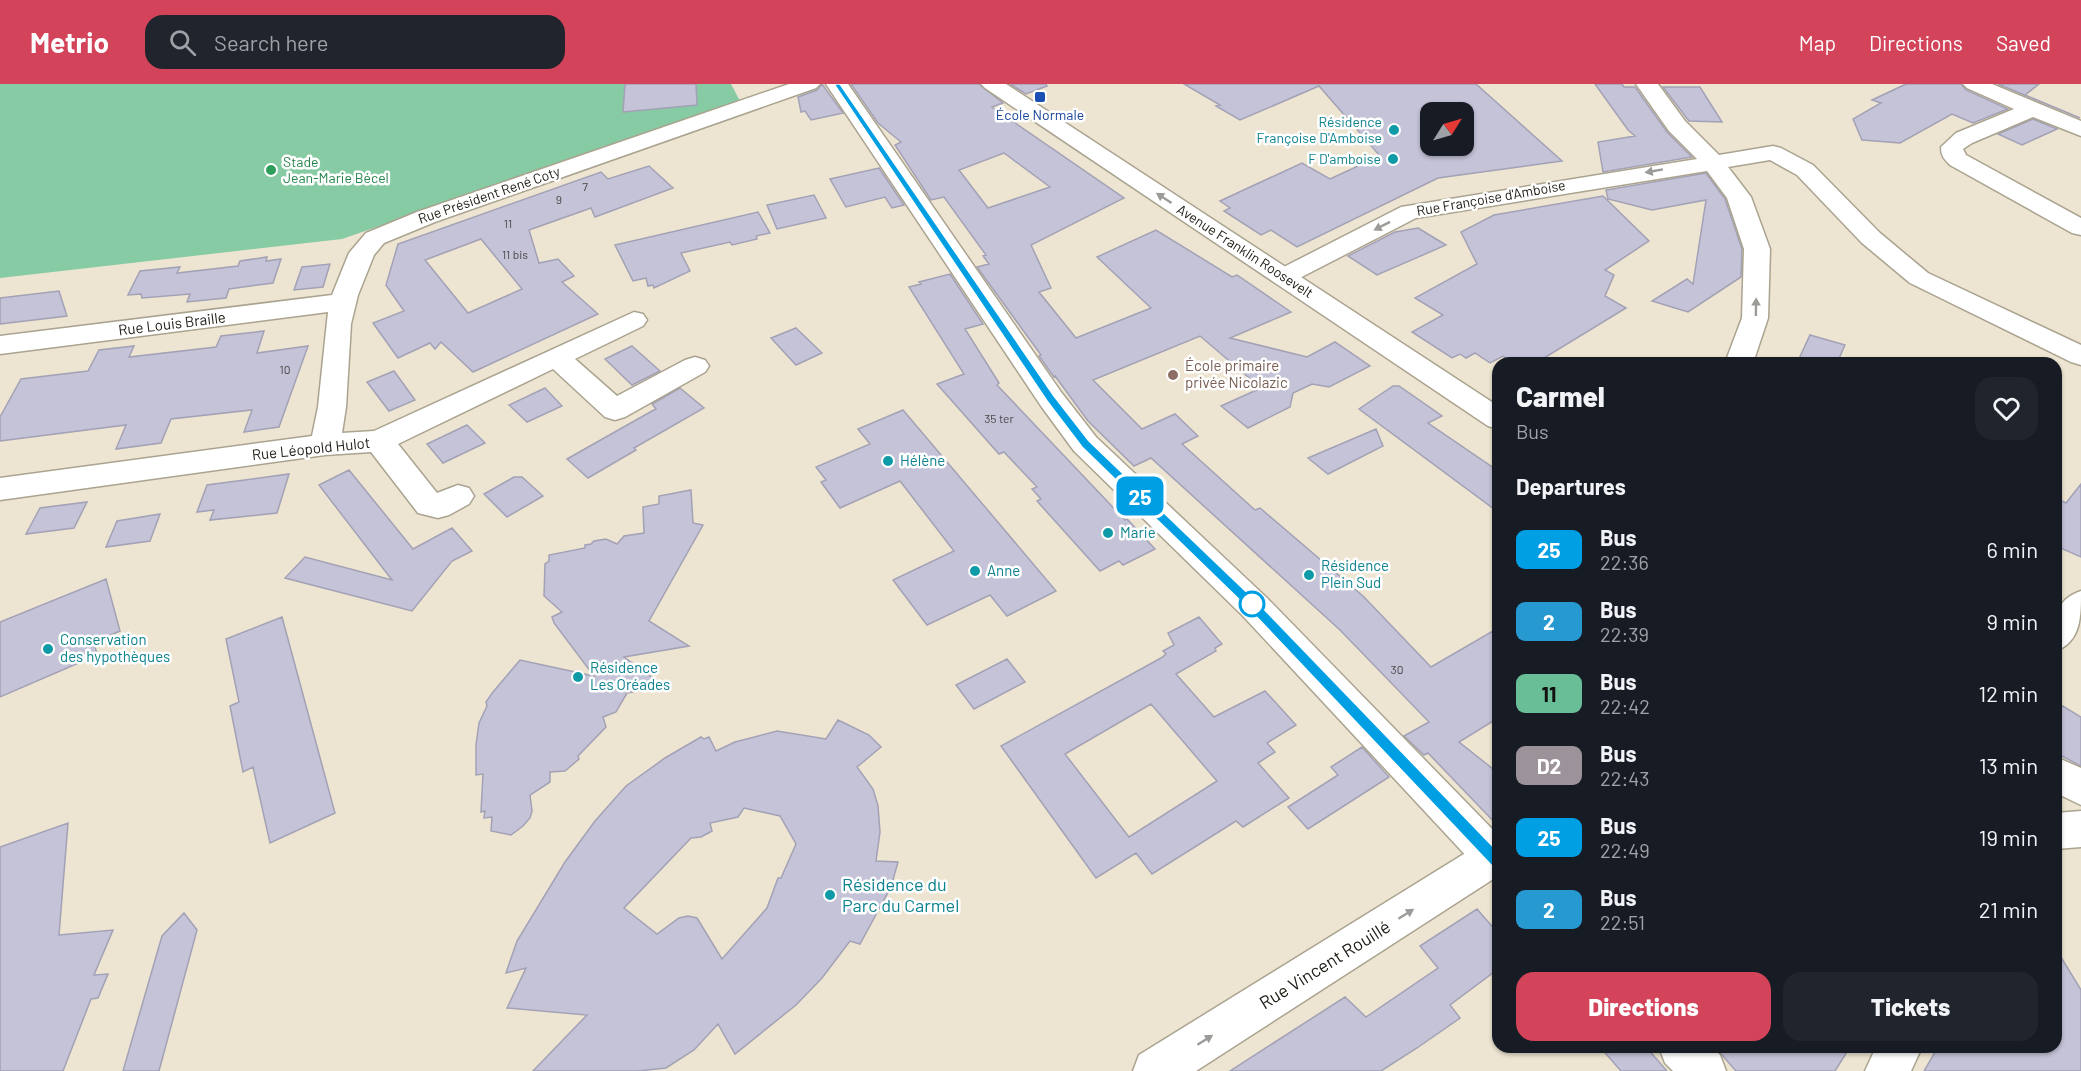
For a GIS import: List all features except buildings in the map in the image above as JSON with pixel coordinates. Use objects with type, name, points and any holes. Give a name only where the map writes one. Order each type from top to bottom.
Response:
[{"type":"street","name":"Rue Président René Coty","points":[[325,445],[332,407],[338,324],[344,302],[364,248],[384,233],[809,84]]},
{"type":"street","points":[[837,84],[1051,399],[1085,444],[1280,633],[1492,856]]},
{"type":"street","name":"Avenue Franklin Roosevelt","points":[[992,84],[1492,416]]},
{"type":"street","points":[[1647,84],[1677,126],[1712,161],[1739,197],[1756,249],[1755,318],[1741,357]]},
{"type":"street","points":[[1974,84],[2081,129]]},
{"type":"street","points":[[2032,110],[1964,138],[1952,147],[1952,154],[1958,160],[2081,228]]},
{"type":"street","name":"Rue Françoise d'Amboise","points":[[1283,277],[1410,212],[1712,161],[1773,153],[1805,170],[1870,238],[1919,278],[2081,356]]},
{"type":"street","name":"Rue Louis Braille","points":[[0,345],[344,302]]},
{"type":"street","name":"Rue Léopold Hulot","points":[[0,489],[325,445],[379,441],[634,320]]},
{"type":"street","points":[[556,357],[604,415],[694,366]]},
{"type":"street","points":[[379,441],[429,505],[438,507],[458,496]]},
{"type":"street","points":[[2062,629],[2081,604]]},
{"type":"street","points":[[2062,777],[2081,788]]},
{"type":"street","points":[[2062,831],[2081,829]]},
{"type":"street","name":"Rue Vincent Rouillé","points":[[1155,1071],[1492,862]]},
{"type":"street","points":[[1687,1053],[1704,1071]]},
{"type":"street","points":[[1887,1071],[1897,1053]]},
{"type":"green space","name":"Stade Jean-Marie Bécel","points":[[0,84],[731,84],[740,101],[342,239],[0,278]]},
{"type":"bus line","name":"25","points":[[837,84],[1051,399],[1085,444],[1255,607],[1492,855]]},
{"type":"place","name":"École Normale","points":[[1040,97]]},
{"type":"place","name":"Résidence Françoise D'Amboise","points":[[1394,130]]},
{"type":"place","name":"F D'amboise","points":[[1393,159]]},
{"type":"place","name":"Stade Jean-Marie Bécel","points":[[271,170]]},
{"type":"place","name":"École primaire privée Nicolazic","points":[[1173,375]]},
{"type":"place","name":"Hélène","points":[[888,461]]},
{"type":"place","name":"Marie","points":[[1108,533]]},
{"type":"place","name":"Anne","points":[[975,571]]},
{"type":"place","name":"Résidence Plein Sud","points":[[1309,575]]},
{"type":"place","name":"Conservation des hypothèques","points":[[48,649]]},
{"type":"place","name":"Résidence Les Oréades","points":[[578,677]]},
{"type":"place","name":"Résidence du Parc du Carmel","points":[[830,895]]}]
